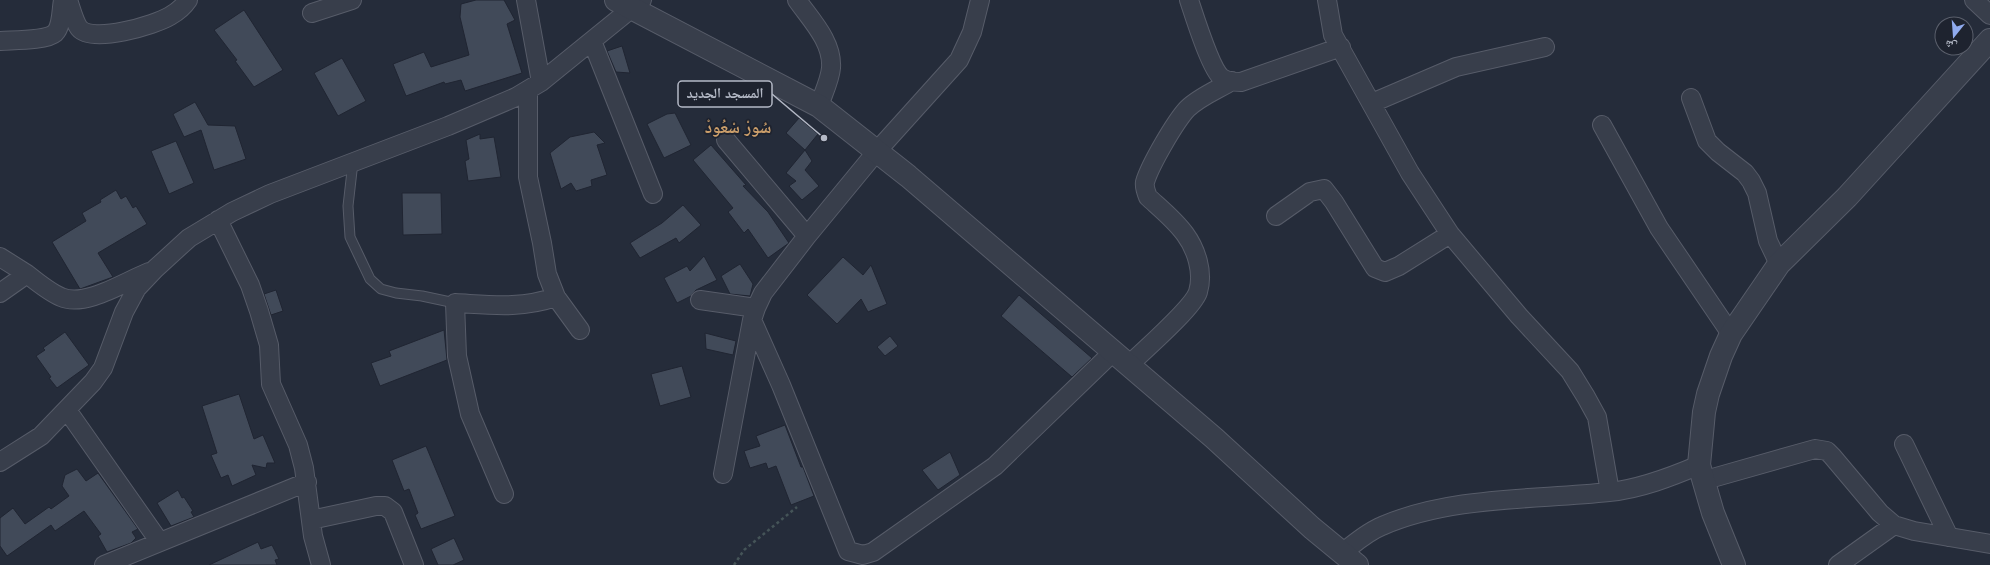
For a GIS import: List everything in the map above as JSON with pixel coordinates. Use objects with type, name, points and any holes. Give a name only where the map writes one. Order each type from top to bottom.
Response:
[{"type":"street","points":[[0,41],[47,37],[55,33],[60,23],[63,0]]},
{"type":"street","points":[[68,0],[79,28],[86,33],[100,36],[138,27],[169,16],[188,0]]},
{"type":"street","points":[[312,13],[352,0]]},
{"type":"street","points":[[526,0],[534,86],[528,177],[547,274],[556,297],[580,330]]},
{"type":"street","points":[[797,0],[825,40],[830,54],[831,68],[819,106]]},
{"type":"street","points":[[723,474],[754,314],[763,293],[807,236],[877,151],[958,60],[972,32],[980,0]]},
{"type":"street","points":[[1188,0],[1214,67],[1222,78],[1232,82],[1241,82],[1340,48]]},
{"type":"street","points":[[1327,0],[1333,35],[1410,173],[1450,234],[1519,316],[1570,371],[1597,417],[1610,492]]},
{"type":"street","points":[[1974,0],[1990,15]]},
{"type":"street","points":[[0,462],[41,436],[93,382],[103,368],[124,312],[137,288],[155,269],[189,238],[218,220],[270,194],[448,126],[516,97],[534,86],[592,41],[630,2],[819,106],[877,151],[1121,358],[1214,438],[1306,523],[1350,559],[1363,536],[1381,526],[1412,515],[1463,505],[1545,496],[1610,492],[1815,449],[1821,449],[1832,456],[1880,513],[1894,526],[1914,531],[1990,544]]},
{"type":"street","points":[[1734,565],[1701,473],[1704,412],[1708,394],[1721,356],[1732,334],[1779,264],[1847,196],[1990,40]]},
{"type":"street","points":[[592,41],[653,194]]},
{"type":"street","points":[[1372,103],[1456,67],[1545,47]]},
{"type":"street","points":[[754,314],[848,551],[863,555],[873,552],[995,466],[1121,358],[1184,312],[1198,293],[1198,261],[1192,246],[1184,233],[1148,196],[1145,190],[1145,182],[1168,139],[1187,109],[1199,99],[1232,82]]},
{"type":"street","points":[[1692,98],[1707,141],[1718,152],[1745,173],[1751,180],[1756,193],[1768,241],[1779,264]]},
{"type":"street","points":[[1602,125],[1660,228],[1732,334]]},
{"type":"street","points":[[726,140],[807,236]]},
{"type":"street","points":[[1276,216],[1310,192],[1324,189],[1334,202],[1375,268],[1385,272],[1399,266],[1450,234]]},
{"type":"street","points":[[218,220],[250,285],[259,311],[269,345],[271,384],[298,445],[307,482],[311,520],[321,565]]},
{"type":"street","points":[[0,257],[61,297],[74,300],[87,299],[155,269]]},
{"type":"street","points":[[0,293],[27,274]]},
{"type":"street","points":[[504,494],[470,414],[457,356],[455,303],[518,306],[537,303],[556,297]]},
{"type":"street","points":[[700,300],[754,314]]},
{"type":"street","points":[[67,410],[160,541]]},
{"type":"street","points":[[1904,444],[1948,537]]},
{"type":"street","points":[[104,565],[307,482]]},
{"type":"street","points":[[311,520],[376,506],[385,506],[393,512],[414,565]]},
{"type":"street","points":[[1838,565],[1894,526]]},
{"type":"lane","points":[[353,162],[348,206],[350,237],[370,279],[381,289],[455,303]]},
{"type":"path","points":[[734,565],[744,550],[797,507]]},
{"type":"building","points":[[476,0],[504,0],[515,20],[507,24],[522,73],[465,91],[461,80],[445,84],[444,82],[406,96],[393,64],[424,52],[431,67],[469,55],[460,17],[461,4]]},
{"type":"building","points":[[244,10],[283,70],[254,87],[235,61],[237,60],[214,30]]},
{"type":"building","points":[[622,46],[630,73],[616,72],[607,51]]},
{"type":"building","points":[[342,58],[366,101],[338,116],[314,73]]},
{"type":"building","points":[[195,102],[208,125],[235,126],[246,159],[214,170],[201,130],[184,137],[173,114]]},
{"type":"building","points":[[675,113],[691,145],[664,158],[647,124],[667,114]]},
{"type":"building","points":[[799,118],[818,134],[805,150],[786,133]]},
{"type":"building","points":[[594,132],[605,143],[597,145],[607,175],[591,180],[592,186],[576,191],[571,183],[561,189],[550,153],[570,137]]},
{"type":"building","points":[[480,134],[480,139],[494,137],[501,177],[468,181],[465,161],[469,159],[466,140]]},
{"type":"building","points":[[176,141],[194,183],[169,194],[151,151]]},
{"type":"building","points":[[711,145],[746,185],[743,186],[768,212],[789,243],[768,258],[748,229],[744,233],[728,212],[733,208],[693,160]]},
{"type":"building","points":[[805,150],[812,161],[805,170],[819,186],[802,200],[789,186],[796,181],[786,173]]},
{"type":"building","points":[[116,190],[121,199],[126,196],[133,208],[136,206],[147,224],[98,253],[113,277],[80,289],[52,242],[86,221],[82,213],[101,202],[100,200]]},
{"type":"building","points":[[402,193],[441,193],[442,234],[403,235]]},
{"type":"building","points":[[683,205],[701,225],[679,243],[676,238],[640,258],[630,243],[662,223]]},
{"type":"building","points":[[704,256],[717,280],[696,290],[691,296],[677,303],[664,278],[687,266],[690,271]]},
{"type":"building","points":[[843,257],[863,275],[871,265],[887,304],[868,312],[861,299],[837,324],[807,295]]},
{"type":"building","points":[[740,264],[753,284],[750,296],[730,294],[721,276]]},
{"type":"building","points":[[276,290],[283,311],[271,315],[264,294]]},
{"type":"building","points":[[1019,295],[1092,358],[1072,377],[1001,316]]},
{"type":"building","points":[[444,330],[447,360],[380,386],[371,363],[391,356],[389,351]]},
{"type":"building","points":[[65,332],[89,365],[57,388],[49,378],[51,377],[36,356],[45,350],[43,348]]},
{"type":"building","points":[[705,333],[736,341],[733,355],[706,349]]},
{"type":"building","points":[[890,336],[898,346],[885,356],[877,347]]},
{"type":"building","points":[[682,366],[691,397],[660,406],[651,374]]},
{"type":"building","points":[[239,394],[254,439],[263,435],[275,463],[267,463],[266,468],[252,465],[256,475],[232,486],[228,475],[221,478],[211,455],[217,453],[202,406]]},
{"type":"building","points":[[785,425],[814,496],[791,505],[776,466],[768,469],[766,463],[750,468],[744,451],[760,446],[756,436]]},
{"type":"building","points":[[426,446],[455,516],[421,529],[415,515],[418,513],[409,489],[404,491],[392,460]]},
{"type":"building","points":[[950,452],[960,475],[938,490],[922,470]]},
{"type":"building","points":[[77,469],[86,481],[98,473],[138,529],[132,532],[136,538],[131,543],[107,552],[98,536],[101,534],[84,511],[55,531],[51,525],[7,556],[0,546],[0,518],[13,508],[25,524],[49,507],[51,509],[69,496],[62,486],[65,475]]},
{"type":"building","points":[[178,490],[182,498],[184,497],[193,511],[191,512],[194,517],[171,526],[157,503]]},
{"type":"building","points":[[454,538],[464,560],[453,565],[438,565],[431,549]]},
{"type":"building","points":[[258,542],[261,549],[272,545],[279,559],[275,560],[277,565],[209,565]]},
{"type":"place","name":"المسجد الجديد","points":[[824,138]]},
{"type":"district","name":"سُورْ سْعُودْ","points":[[738,127]]}]
